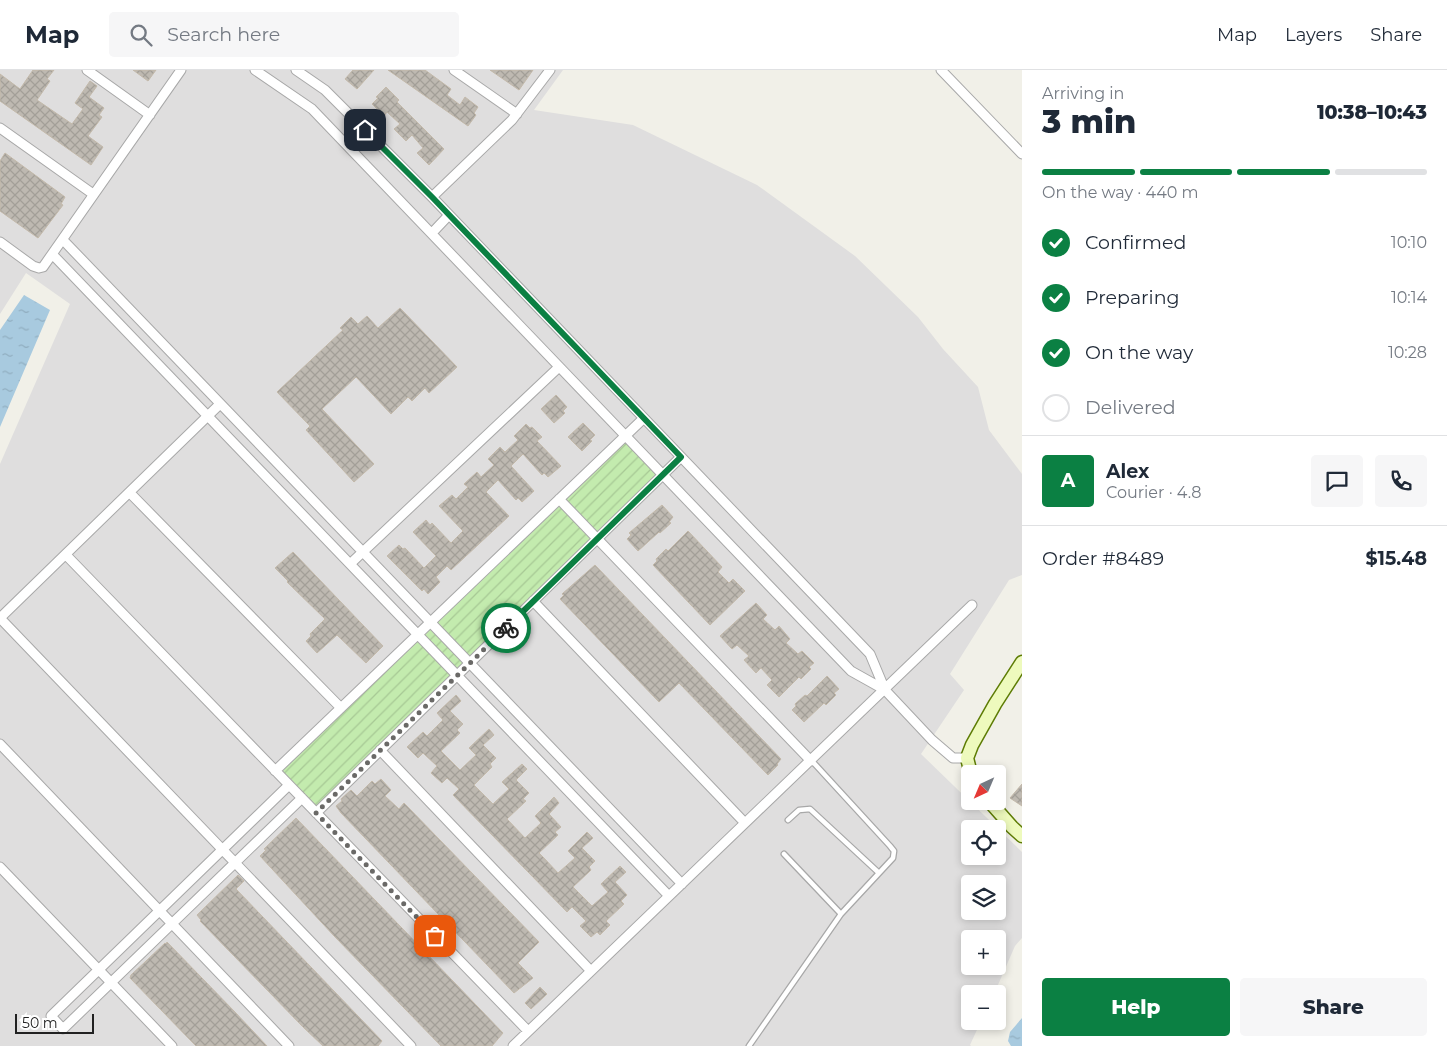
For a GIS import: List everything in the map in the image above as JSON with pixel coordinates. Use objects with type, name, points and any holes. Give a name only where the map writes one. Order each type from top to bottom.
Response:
[{"type":"street","points":[[87,70],[150,115]]},
{"type":"street","points":[[0,242],[39,268],[43,267],[181,70]]},
{"type":"street","points":[[255,70],[312,109],[851,671],[885,690],[932,740],[953,758],[967,758]]},
{"type":"street","points":[[296,70],[325,90],[432,197],[870,654],[885,690]]},
{"type":"street","points":[[454,70],[517,114]]},
{"type":"street","points":[[432,197],[517,114],[550,70]]},
{"type":"street","points":[[941,70],[1022,154]]},
{"type":"street","points":[[0,128],[93,194]]},
{"type":"street","points":[[432,233],[449,215]]},
{"type":"street","points":[[63,240],[682,884]]},
{"type":"street","points":[[53,255],[669,896]]},
{"type":"street","points":[[350,564],[559,367]]},
{"type":"street","points":[[220,404],[0,618],[411,1046]]},
{"type":"street","points":[[275,771],[644,418]]},
{"type":"street","points":[[316,813],[681,457]]},
{"type":"street","points":[[130,493],[341,708]]},
{"type":"street","points":[[560,499],[811,760]]},
{"type":"street","points":[[66,555],[528,1032]]},
{"type":"street","points":[[533,601],[745,824]]},
{"type":"street","points":[[513,1046],[972,605]]},
{"type":"street","points":[[969,765],[967,758],[972,745],[1022,662]]},
{"type":"street","points":[[0,744],[289,1046]]},
{"type":"street","points":[[380,750],[591,971]]},
{"type":"street","points":[[289,785],[51,1016],[63,1029],[302,798]]},
{"type":"street","points":[[997,810],[1022,836]]},
{"type":"street","points":[[0,866],[172,1046]]},
{"type":"lane","points":[[749,1046],[841,914],[893,858],[894,852],[811,760]]},
{"type":"lane","points":[[788,820],[799,810],[804,808],[810,809],[879,873]]},
{"type":"lane","points":[[784,854],[841,914]]},
{"type":"shaded area","points":[[0,70],[563,70],[534,110],[633,125],[757,185],[855,256],[918,317],[943,349],[978,387],[989,430],[1022,474],[1022,575],[1009,580],[950,674],[964,690],[921,754],[961,793],[961,810],[979,810],[989,820],[961,820],[961,865],[1006,865],[1006,836],[1022,852],[1022,938],[1015,946],[1006,967],[1006,930],[961,930],[961,975],[1002,975],[998,985],[961,985],[961,1030],[977,1030],[971,1046],[0,1046],[0,464],[70,304],[26,273],[0,314]]},
{"type":"green space","points":[[626,435],[663,474],[316,813],[275,771]]},
{"type":"water","points":[[24,295],[50,310],[0,427],[0,330]]},
{"type":"water","points":[[1022,1018],[1022,1046],[1011,1046],[1008,1041],[1010,1032]]},
{"type":"building","points":[[33,70],[54,70],[47,79],[50,81],[37,100],[72,124],[83,109],[75,103],[90,81],[97,86],[89,97],[104,108],[99,115],[102,117],[88,136],[103,147],[91,165],[0,101],[0,74],[20,89]]},
{"type":"building","points":[[133,70],[156,70],[148,81]]},
{"type":"building","points":[[353,70],[374,70],[357,89],[345,79]]},
{"type":"building","points":[[388,70],[425,70],[451,89],[447,95],[460,105],[465,97],[478,107],[474,113],[476,115],[468,126]]},
{"type":"building","points":[[490,70],[533,70],[519,90]]},
{"type":"building","points":[[386,87],[399,100],[397,102],[444,149],[429,165],[417,153],[423,148],[412,135],[406,141],[394,129],[400,124],[387,112],[384,116],[372,104]]},
{"type":"building","points":[[5,153],[65,197],[61,204],[63,205],[38,238],[0,211],[0,161]]},
{"type":"building","points":[[400,308],[457,367],[429,393],[425,388],[412,401],[408,397],[391,414],[356,377],[322,409],[374,464],[354,482],[306,430],[310,426],[277,392],[343,330],[340,328],[351,317],[358,324],[367,316],[378,328]]},
{"type":"building","points":[[556,395],[567,407],[563,411],[565,413],[554,423],[541,409]]},
{"type":"building","points":[[583,423],[595,435],[582,451],[568,437]]},
{"type":"building","points":[[526,424],[542,437],[537,441],[561,466],[548,477],[544,473],[542,475],[523,454],[511,466],[534,491],[522,502],[518,498],[516,500],[498,480],[486,492],[509,516],[451,570],[447,566],[436,577],[440,582],[428,594],[424,589],[422,591],[387,556],[399,545],[403,549],[405,548],[424,568],[436,556],[413,532],[426,520],[430,525],[432,523],[451,543],[463,531],[439,506],[452,495],[456,499],[468,487],[464,484],[477,472],[481,477],[494,465],[488,459],[500,447],[505,452],[518,440],[514,436]]},
{"type":"building","points":[[662,505],[673,517],[669,522],[671,523],[638,551],[627,539],[631,535],[629,533]]},
{"type":"building","points":[[688,531],[722,567],[718,572],[729,583],[733,579],[745,591],[710,625],[653,565],[666,549],[668,551]]},
{"type":"building","points":[[293,552],[383,646],[366,663],[337,635],[317,653],[306,641],[311,636],[310,634],[325,619],[275,568]]},
{"type":"building","points":[[595,565],[781,759],[768,775],[679,683],[659,702],[560,599],[564,595],[562,594]]},
{"type":"building","points":[[756,603],[767,615],[763,619],[775,630],[779,626],[790,639],[786,643],[798,654],[802,651],[814,663],[801,679],[799,677],[779,697],[767,685],[772,680],[761,668],[756,673],[744,660],[749,656],[737,645],[732,649],[720,636]]},
{"type":"building","points":[[827,676],[839,689],[834,693],[836,695],[826,705],[824,703],[804,722],[792,710],[796,706],[795,704],[805,695],[807,696]]},
{"type":"building","points":[[456,695],[461,701],[450,711],[463,724],[457,730],[460,733],[441,751],[460,770],[476,755],[469,748],[489,729],[494,735],[483,745],[496,758],[490,764],[492,767],[474,785],[493,804],[509,789],[502,782],[522,764],[527,769],[516,780],[529,793],[523,799],[526,801],[507,819],[525,838],[541,823],[535,816],[554,797],[559,803],[549,814],[561,827],[555,832],[558,835],[539,853],[558,873],[575,858],[568,851],[587,832],[593,838],[582,848],[595,861],[589,867],[591,870],[573,887],[592,906],[608,892],[601,884],[620,866],[626,872],[615,882],[627,895],[621,901],[624,904],[606,921],[610,925],[600,935],[597,932],[591,937],[580,926],[586,921],[572,907],[567,912],[453,795],[459,789],[447,778],[442,783],[431,773],[437,766],[423,753],[418,758],[407,747],[423,732],[427,736],[443,720],[437,713]]},
{"type":"building","points":[[381,779],[391,790],[385,796],[399,809],[404,803],[539,942],[518,963],[533,978],[514,993],[336,806],[351,790],[357,796],[372,781],[375,784]]},
{"type":"building","points":[[1022,784],[1022,806],[1010,798]]},
{"type":"building","points":[[296,818],[503,1033],[492,1046],[441,1046],[335,937],[260,856],[266,850],[264,849]]},
{"type":"building","points":[[238,875],[244,881],[236,889],[382,1041],[378,1046],[323,1046],[200,921],[197,915]]},
{"type":"building","points":[[167,942],[267,1046],[196,1046],[130,978]]},
{"type":"building","points":[[540,987],[547,994],[531,1009],[525,1003]]},
{"type":"way so far","points":[[435,936],[316,813],[506,628]]},
{"type":"route","points":[[365,130],[432,197],[681,457],[506,628]]}]
